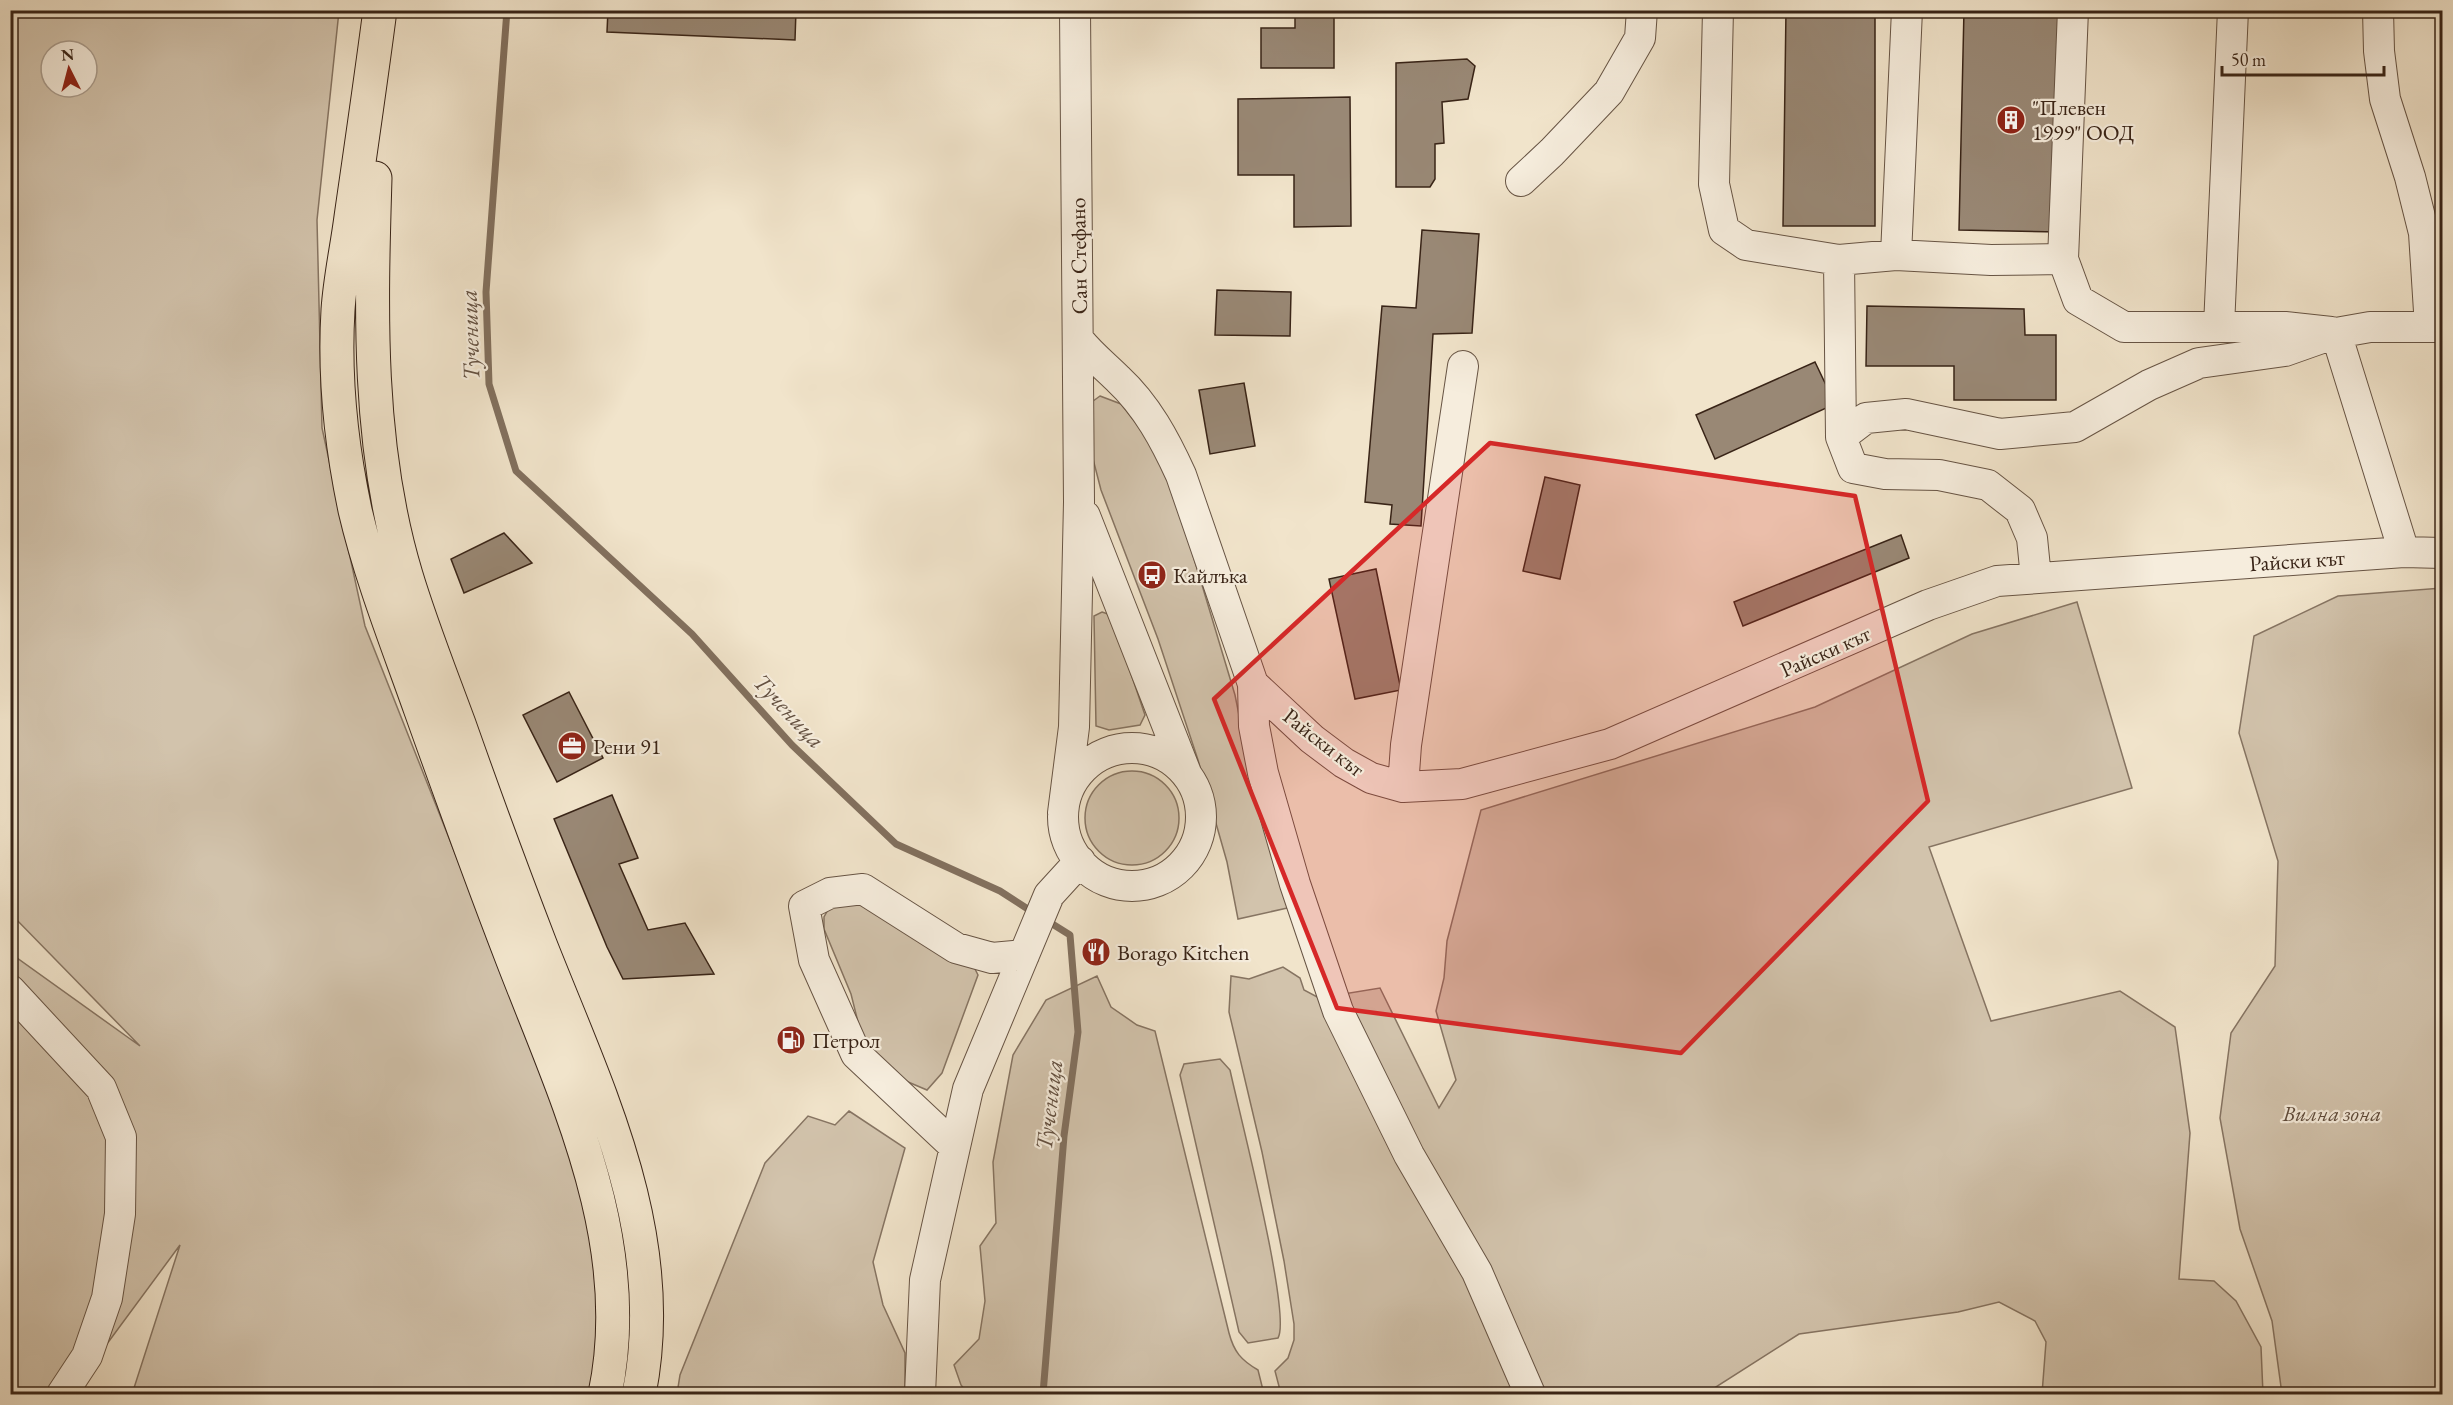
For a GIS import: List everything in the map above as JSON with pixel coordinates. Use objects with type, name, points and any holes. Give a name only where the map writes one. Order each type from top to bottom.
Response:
[{"type":"main road","points":[[380,14],[338,308],[338,391],[348,477],[381,600],[483,883],[569,1104],[593,1176],[608,1249],[611,1286],[611,1356],[605,1395]]},
{"type":"main road","points":[[380,14],[371,327],[374,388],[390,506],[406,573],[434,658],[508,861],[602,1096],[627,1174],[642,1253],[648,1323],[646,1356],[639,1395]]},
{"type":"street","name":"Сан Стефано","points":[[1063,813],[1074,726],[1079,502],[1075,10]]},
{"type":"street","points":[[1521,181],[1609,92],[1640,38],[1642,10]]},
{"type":"street","points":[[1718,10],[1714,184],[1724,230],[1746,245],[1839,260],[1896,255],[1991,260],[2063,259]]},
{"type":"street","points":[[1896,255],[1907,10]]},
{"type":"street","points":[[2073,10],[2063,259],[2078,300],[2124,327],[2285,327],[2319,329],[2336,333]]},
{"type":"street","points":[[2220,327],[2233,10]]},
{"type":"street","points":[[1841,437],[1866,418],[1906,414],[2000,434],[2075,427],[2150,385],[2199,363],[2285,351],[2336,333],[2370,327],[2436,327],[2424,233],[2410,177],[2385,99],[2379,51],[2378,10]]},
{"type":"street","points":[[1839,260],[1841,437],[1853,468],[1885,474],[1940,475],[1988,485],[2019,510],[2032,538],[2037,578]]},
{"type":"street","points":[[2336,333],[2404,552]]},
{"type":"street","points":[[1079,340],[1098,362],[1119,379],[1150,417],[1168,446],[1181,476],[1253,684],[1254,726],[1263,773],[1295,884],[1338,1011],[1409,1155],[1477,1272],[1530,1395]]},
{"type":"street","points":[[1403,787],[1406,746],[1463,366]]},
{"type":"street","name":"Сан Стефано","points":[[1079,502],[1186,772]]},
{"type":"street","name":"Райски кът","points":[[1253,684],[1312,739],[1344,764],[1371,778],[1403,787],[1462,784],[1610,744],[1928,605],[1997,581],[2404,552],[2442,553]]},
{"type":"street","points":[[1131,748],[1151,750],[1170,759],[1186,772],[1198,797],[1201,825],[1196,843],[1186,860],[1173,873],[1156,881],[1139,885],[1120,885],[1103,879],[1080,861],[1067,839],[1063,813],[1067,793],[1077,775],[1092,761],[1111,751],[1131,748]]},
{"type":"street","points":[[920,1395],[925,1280],[968,1089],[1049,895],[1080,861]]},
{"type":"street","points":[[954,1146],[856,1054],[814,960],[804,906],[830,893],[863,889],[956,948],[992,958],[1029,943]]},
{"type":"street","points":[[10,990],[101,1088],[121,1137],[120,1214],[107,1298],[87,1356],[62,1395]]},
{"type":"highlighted area","points":[[1490,443],[1855,496],[1928,801],[1681,1053],[1337,1008],[1214,699]]},
{"type":"green space","points":[[11,11],[339,11],[317,220],[322,428],[365,626],[571,1146],[591,1237],[598,1317],[590,1394],[130,1394],[134,1388],[180,1245],[70,1394],[11,1394],[10,953],[140,1046],[11,914]]},
{"type":"green space","points":[[1100,396],[1121,404],[1150,441],[1178,505],[1235,695],[1243,735],[1292,907],[1238,919],[1227,862],[1198,760],[1158,639],[1101,490],[1093,459],[1089,404]]},
{"type":"green space","name":"Вилна зона","points":[[2442,588],[2442,1394],[2282,1394],[2272,1321],[2240,1229],[2220,1118],[2231,1033],[2275,966],[2278,861],[2239,733],[2254,636],[2338,596]]},
{"type":"green space","points":[[2077,602],[2132,788],[1929,847],[1991,1021],[2120,991],[2175,1027],[2190,1133],[2179,1279],[2214,1281],[2236,1301],[2261,1347],[2263,1394],[2042,1394],[2046,1342],[2035,1321],[1999,1302],[1958,1312],[1799,1334],[1705,1394],[1281,1394],[1275,1371],[1288,1358],[1294,1340],[1294,1324],[1262,1152],[1229,1012],[1231,976],[1249,979],[1283,967],[1300,978],[1304,990],[1319,998],[1380,988],[1439,1108],[1456,1080],[1436,1011],[1444,978],[1447,941],[1481,810],[1815,707],[1972,634]]},
{"type":"green space","points":[[1102,612],[1111,615],[1145,715],[1140,725],[1109,730],[1096,726],[1094,616]]},
{"type":"green space","points":[[1132,771],[1150,775],[1165,785],[1175,800],[1179,818],[1175,836],[1165,851],[1150,861],[1132,865],[1114,861],[1099,851],[1089,836],[1085,818],[1089,800],[1099,785],[1114,775]]},
{"type":"green space","points":[[838,902],[869,904],[974,967],[978,975],[942,1073],[927,1090],[894,1076],[864,1046],[851,994],[824,929],[824,917],[829,908]]},
{"type":"green space","points":[[1097,976],[1111,1007],[1137,1025],[1155,1031],[1231,1340],[1239,1355],[1258,1370],[1264,1394],[968,1394],[961,1385],[954,1365],[979,1339],[985,1301],[980,1246],[996,1223],[993,1162],[1013,1055],[1046,1000]]},
{"type":"green space","points":[[1220,1059],[1230,1070],[1278,1292],[1280,1321],[1278,1338],[1248,1343],[1239,1332],[1180,1075],[1184,1064]]},
{"type":"green space","points":[[849,1111],[905,1148],[873,1262],[883,1305],[905,1353],[905,1394],[677,1394],[680,1375],[765,1163],[808,1116],[835,1125]]},
{"type":"building","points":[[608,10],[796,10],[795,40],[607,32]]},
{"type":"building","points":[[1295,10],[1334,10],[1334,68],[1261,68],[1261,28],[1295,28]]},
{"type":"building","points":[[1786,10],[1875,10],[1875,226],[1783,226]]},
{"type":"building","name":"\"Плевен 1999\" ООД","points":[[1964,10],[2064,10],[2059,232],[1959,230]]},
{"type":"building","points":[[1467,59],[1475,66],[1468,99],[1442,102],[1444,143],[1435,144],[1435,179],[1430,187],[1396,187],[1396,63]]},
{"type":"building","points":[[1350,97],[1351,226],[1294,227],[1294,175],[1238,175],[1238,99]]},
{"type":"building","points":[[1422,230],[1479,234],[1472,333],[1433,334],[1421,526],[1390,524],[1392,505],[1365,502],[1382,306],[1416,308]]},
{"type":"building","points":[[1217,290],[1291,292],[1290,336],[1215,335]]},
{"type":"building","points":[[1867,306],[2024,309],[2025,335],[2056,335],[2056,400],[1954,400],[1954,366],[1866,366]]},
{"type":"building","points":[[1815,362],[1835,404],[1715,459],[1696,415]]},
{"type":"building","points":[[1244,383],[1255,446],[1210,454],[1199,390]]},
{"type":"building","points":[[1545,477],[1580,485],[1560,579],[1523,571]]},
{"type":"building","points":[[504,533],[532,563],[464,593],[451,559]]},
{"type":"building","points":[[1901,535],[1909,558],[1743,626],[1734,602]]},
{"type":"building","points":[[1376,569],[1401,690],[1355,699],[1329,579]]},
{"type":"building","points":[[569,692],[603,758],[557,782],[523,715]]},
{"type":"building","points":[[612,795],[638,858],[619,864],[648,930],[685,923],[714,974],[623,979],[607,947],[554,819]]},
{"type":"waterway","name":"Тученица","points":[[507,10],[486,292],[489,384],[516,471],[692,634],[792,745],[896,844],[1000,891],[1034,913]]},
{"type":"waterway","name":"Тученица","points":[[1043,1394],[1064,1136],[1078,1032],[1070,935],[1046,920]]},
{"type":"place","name":"\"Плевен 1999\" ООД","points":[[2011,120]]},
{"type":"place","name":"Кайлъка","points":[[1152,575]]},
{"type":"place","name":"Рени 91","points":[[572,746]]},
{"type":"place","name":"Borago Kitchen","points":[[1096,952]]},
{"type":"place","name":"Петрол","points":[[791,1040]]}]
